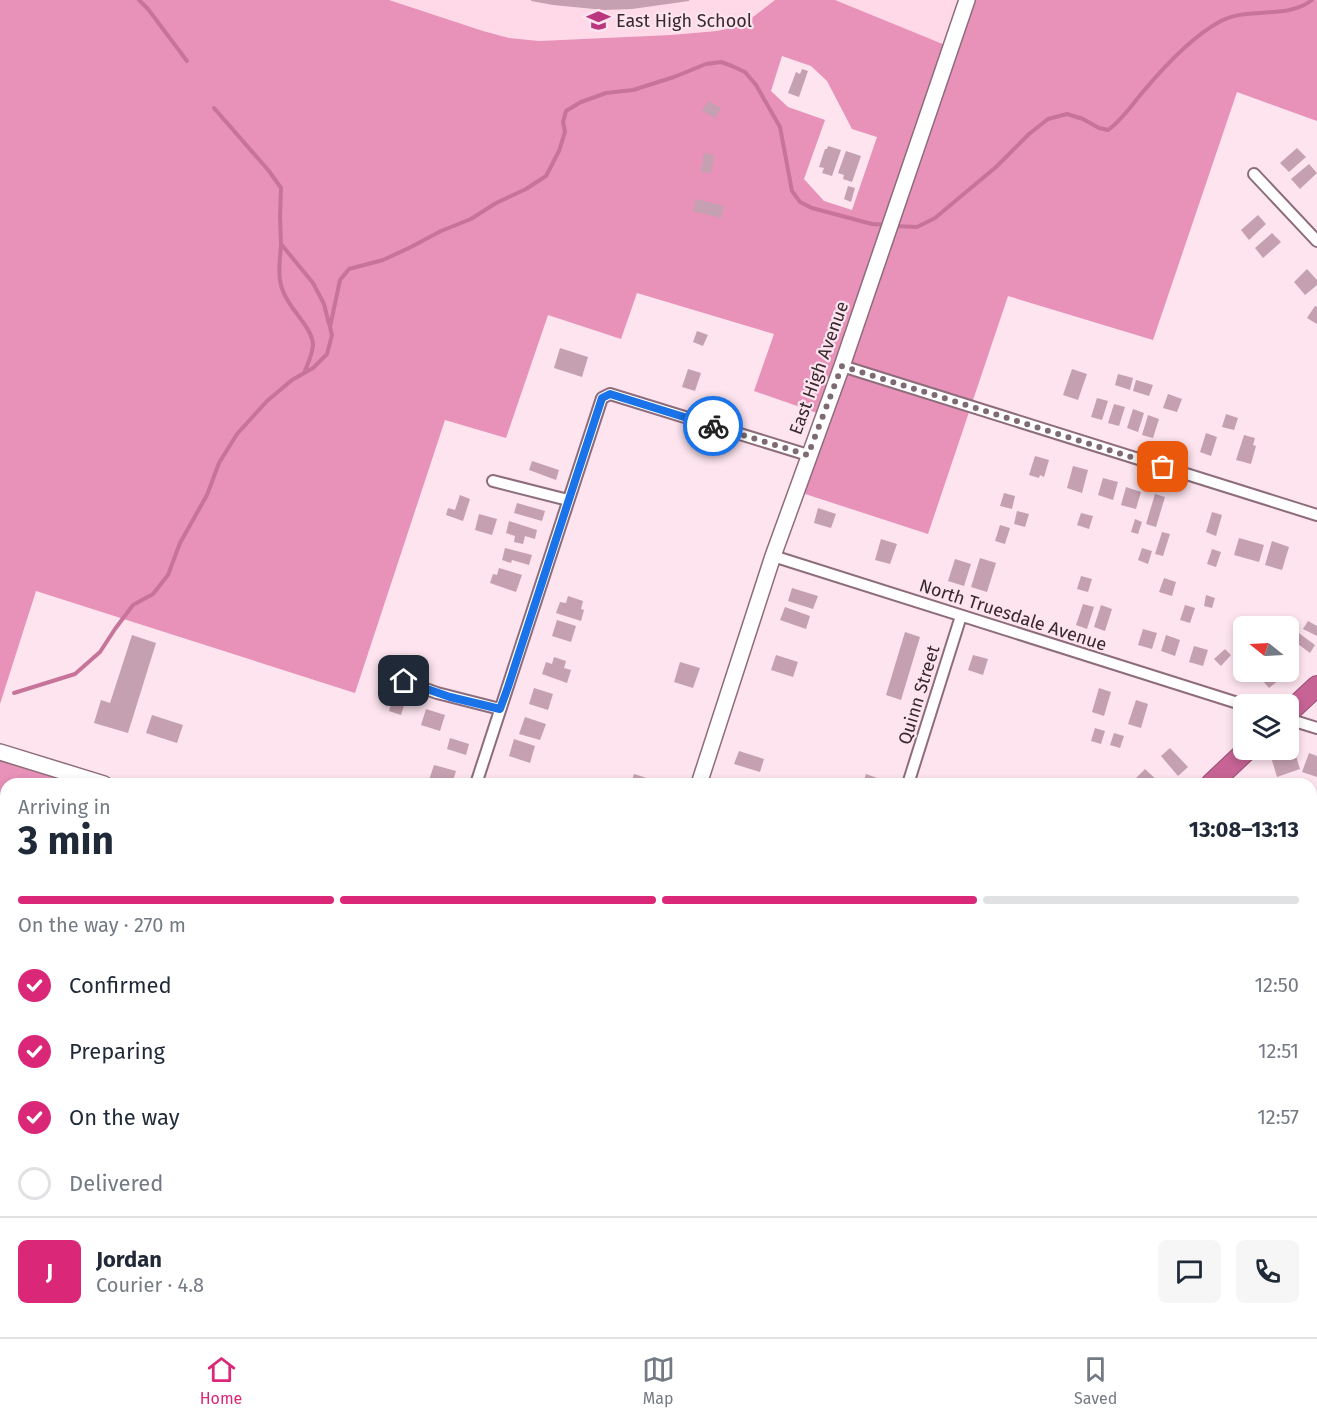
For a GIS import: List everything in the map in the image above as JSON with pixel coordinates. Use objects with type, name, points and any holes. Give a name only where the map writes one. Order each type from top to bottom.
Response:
[{"type":"highway","points":[[1299,703],[1317,686]]},
{"type":"highway","points":[[1217,778],[1236,760]]},
{"type":"street","name":"East High Avenue","points":[[701,778],[773,556],[842,366],[967,0]]},
{"type":"street","points":[[1254,174],[1317,241]]},
{"type":"street","points":[[842,366],[1317,515]]},
{"type":"street","points":[[478,778],[599,403],[605,395],[610,394],[808,455]]},
{"type":"street","points":[[493,481],[568,500]]},
{"type":"street","name":"North Truesdale Avenue","points":[[773,556],[1233,702]]},
{"type":"street","name":"Quinn Street","points":[[910,778],[961,616]]},
{"type":"street","points":[[404,681],[446,696],[500,709]]},
{"type":"street","points":[[1299,722],[1317,728]]},
{"type":"street","points":[[0,752],[84,778]]},
{"type":"shaded area","points":[[0,0],[389,0],[483,31],[509,38],[539,41],[717,31],[735,27],[749,20],[775,0],[835,0],[950,47],[967,0],[1317,0],[1317,121],[1237,92],[1153,340],[1008,296],[928,534],[796,491],[823,415],[754,391],[774,334],[637,293],[621,339],[548,315],[506,438],[445,420],[355,693],[36,591],[0,704]],"holes":[[[782,56],[811,66],[827,81],[852,129],[877,137],[852,210],[824,201],[804,179],[825,120],[788,107],[771,91]]]},
{"type":"shaded area","name":"East High School","points":[[389,0],[775,0],[749,20],[735,27],[717,31],[539,41],[509,38],[483,31]]},
{"type":"shaded area","points":[[835,0],[967,0],[950,48]]},
{"type":"shaded area","points":[[0,752],[64,772],[62,778],[0,778]]},
{"type":"building","points":[[531,0],[689,1],[632,9],[604,10],[553,5]]},
{"type":"building","points":[[802,69],[808,71],[799,97],[788,93],[796,72],[800,74]]},
{"type":"building","points":[[708,101],[721,108],[715,118],[702,111]]},
{"type":"building","points":[[828,146],[841,150],[832,176],[822,173],[824,168],[819,167]]},
{"type":"building","points":[[1297,148],[1306,157],[1289,172],[1280,163]]},
{"type":"building","points":[[846,151],[861,156],[852,182],[843,179],[844,175],[838,173]]},
{"type":"building","points":[[704,153],[714,155],[711,173],[701,172]]},
{"type":"building","points":[[1309,164],[1317,173],[1300,189],[1291,179]]},
{"type":"building","points":[[848,186],[855,188],[851,202],[844,199]]},
{"type":"building","points":[[696,199],[724,206],[721,218],[693,211]]},
{"type":"building","points":[[1258,215],[1266,224],[1249,240],[1241,230]]},
{"type":"building","points":[[1272,233],[1281,242],[1263,258],[1255,248]]},
{"type":"building","points":[[1307,269],[1317,280],[1317,285],[1305,295],[1294,282]]},
{"type":"building","points":[[1315,306],[1317,307],[1317,324],[1307,318]]},
{"type":"building","points":[[697,331],[708,335],[703,346],[693,342]]},
{"type":"building","points":[[560,348],[588,357],[582,377],[554,368]]},
{"type":"building","points":[[688,369],[701,373],[695,391],[682,387]]},
{"type":"building","points":[[1072,369],[1087,374],[1078,400],[1063,395]]},
{"type":"building","points":[[1118,374],[1133,378],[1130,390],[1115,385]]},
{"type":"building","points":[[1136,380],[1153,385],[1149,396],[1133,391]]},
{"type":"building","points":[[1168,394],[1182,399],[1177,412],[1163,408]]},
{"type":"building","points":[[1097,398],[1108,401],[1102,420],[1091,417]]},
{"type":"building","points":[[1114,404],[1125,407],[1119,426],[1108,423]]},
{"type":"building","points":[[1133,409],[1144,413],[1138,432],[1127,428]]},
{"type":"building","points":[[1226,414],[1238,418],[1234,430],[1222,427]]},
{"type":"building","points":[[1148,415],[1159,419],[1153,438],[1142,435]]},
{"type":"building","points":[[1206,433],[1217,437],[1211,456],[1200,452]]},
{"type":"building","points":[[1244,435],[1255,438],[1253,445],[1256,446],[1251,464],[1236,460]]},
{"type":"building","points":[[1035,456],[1049,460],[1044,477],[1029,475]]},
{"type":"building","points":[[532,461],[559,470],[556,480],[529,470]]},
{"type":"building","points":[[1073,466],[1088,470],[1082,493],[1067,488]]},
{"type":"building","points":[[1103,478],[1118,482],[1113,500],[1098,495]]},
{"type":"building","points":[[1126,487],[1141,492],[1136,509],[1121,505]]},
{"type":"building","points":[[1004,493],[1015,496],[1012,509],[1000,506]]},
{"type":"building","points":[[1155,494],[1165,497],[1156,527],[1146,524]]},
{"type":"building","points":[[460,495],[470,499],[463,521],[446,515],[448,508],[455,510]]},
{"type":"building","points":[[517,503],[545,511],[542,521],[514,513]]},
{"type":"building","points":[[818,508],[836,514],[831,528],[814,523]]},
{"type":"building","points":[[1017,511],[1029,514],[1025,527],[1014,524]]},
{"type":"building","points":[[1212,512],[1222,515],[1216,536],[1206,532]]},
{"type":"building","points":[[1081,513],[1093,516],[1089,529],[1077,525]]},
{"type":"building","points":[[479,514],[497,519],[492,535],[475,530]]},
{"type":"building","points":[[1135,519],[1142,522],[1138,534],[1131,532]]},
{"type":"building","points":[[509,521],[537,530],[535,539],[525,536],[523,544],[514,542],[515,536],[506,533]]},
{"type":"building","points":[[1000,525],[1010,528],[1005,544],[995,541]]},
{"type":"building","points":[[1162,532],[1170,534],[1163,556],[1155,554]]},
{"type":"building","points":[[1239,538],[1264,545],[1259,562],[1234,555]]},
{"type":"building","points":[[881,539],[897,544],[890,564],[875,560]]},
{"type":"building","points":[[1272,541],[1289,547],[1282,570],[1265,565]]},
{"type":"building","points":[[505,548],[532,555],[529,565],[512,560],[511,563],[502,560]]},
{"type":"building","points":[[1142,548],[1152,551],[1148,564],[1138,560]]},
{"type":"building","points":[[1212,549],[1221,552],[1216,567],[1207,564]]},
{"type":"building","points":[[980,558],[996,563],[987,592],[971,587]]},
{"type":"building","points":[[955,559],[971,564],[964,586],[948,581]]},
{"type":"building","points":[[499,568],[522,575],[516,592],[490,583],[493,574],[497,575]]},
{"type":"building","points":[[1081,576],[1092,579],[1088,592],[1077,589]]},
{"type":"building","points":[[1164,578],[1176,582],[1172,596],[1159,592]]},
{"type":"building","points":[[792,588],[818,596],[813,609],[788,601]]},
{"type":"building","points":[[1206,595],[1215,598],[1212,608],[1204,606]]},
{"type":"building","points":[[568,596],[583,601],[581,609],[584,610],[581,621],[556,613],[560,602],[566,603]]},
{"type":"building","points":[[1083,604],[1094,607],[1087,629],[1076,625]]},
{"type":"building","points":[[1101,605],[1112,609],[1105,631],[1094,627]]},
{"type":"building","points":[[1185,605],[1195,608],[1190,623],[1180,620]]},
{"type":"building","points":[[785,607],[810,616],[806,629],[780,620]]},
{"type":"building","points":[[557,620],[576,626],[571,642],[552,636]]},
{"type":"building","points":[[1308,621],[1317,626],[1317,636],[1303,629]]},
{"type":"building","points":[[1143,629],[1157,633],[1152,649],[1138,645]]},
{"type":"building","points":[[905,632],[920,637],[901,700],[886,695]]},
{"type":"building","points":[[1299,633],[1315,645],[1310,653],[1299,645]]},
{"type":"building","points":[[132,635],[156,643],[128,733],[94,723],[101,700],[110,703]]},
{"type":"building","points":[[1166,635],[1180,640],[1175,656],[1161,651]]},
{"type":"building","points":[[1194,646],[1208,650],[1203,666],[1189,662]]},
{"type":"building","points":[[1225,649],[1231,655],[1221,666],[1214,659]]},
{"type":"building","points":[[776,655],[798,662],[793,677],[771,670]]},
{"type":"building","points":[[973,655],[988,659],[983,675],[968,670]]},
{"type":"building","points":[[554,657],[566,661],[564,668],[571,670],[567,683],[542,674],[546,662],[552,664]]},
{"type":"building","points":[[680,662],[700,668],[693,688],[674,682]]},
{"type":"building","points":[[1264,682],[1276,682],[1269,688]]},
{"type":"building","points":[[534,688],[553,694],[548,710],[529,704]]},
{"type":"building","points":[[1099,688],[1111,692],[1104,716],[1092,712]]},
{"type":"building","points":[[395,692],[407,696],[401,715],[389,711]]},
{"type":"building","points":[[1136,700],[1148,704],[1141,728],[1128,724]]},
{"type":"building","points":[[426,709],[445,715],[440,731],[421,725]]},
{"type":"building","points":[[152,715],[183,725],[177,743],[146,733]]},
{"type":"building","points":[[525,717],[546,724],[540,740],[519,734]]},
{"type":"building","points":[[1095,728],[1105,731],[1101,744],[1091,741]]},
{"type":"building","points":[[1114,733],[1124,736],[1120,748],[1110,745]]},
{"type":"building","points":[[450,738],[469,744],[466,755],[447,749]]},
{"type":"building","points":[[514,739],[535,746],[530,763],[509,756]]},
{"type":"building","points":[[1170,748],[1188,767],[1178,776],[1161,756]]},
{"type":"building","points":[[739,751],[764,759],[760,772],[734,764]]},
{"type":"building","points":[[1309,753],[1317,756],[1317,777],[1302,772]]},
{"type":"building","points":[[1272,760],[1297,760],[1300,769],[1277,777]]},
{"type":"building","points":[[434,765],[456,771],[454,778],[430,778]]},
{"type":"building","points":[[1145,769],[1155,778],[1136,778]]},
{"type":"building","points":[[634,774],[647,778],[633,778]]},
{"type":"building","points":[[866,774],[877,778],[865,778]]},
{"type":"waterway","points":[[139,0],[187,61]]},
{"type":"waterway","points":[[894,226],[917,227],[935,218],[996,167],[1029,134],[1048,119],[1067,114],[1108,130],[1122,118],[1178,54],[1198,36],[1219,22],[1230,17],[1291,10],[1312,0]]},
{"type":"waterway","points":[[14,693],[75,674],[100,652],[133,605],[153,594],[168,575],[180,543],[207,495],[219,463],[237,434],[267,401],[292,380],[313,368],[327,354],[340,280],[349,269],[383,260],[471,219],[546,176],[559,151],[565,132],[563,122],[566,111],[581,102],[606,93],[633,90],[706,64],[721,62],[732,66],[745,72],[756,85],[780,127],[792,191],[800,202],[812,208],[872,224],[887,225]]},
{"type":"waterway","points":[[214,108],[281,188],[281,244],[313,283],[324,304],[329,324]]},
{"type":"waterway","points":[[281,245],[279,268],[281,286],[286,298],[312,338],[311,354],[305,371]]},
{"type":"way so far","points":[[713,426],[808,455],[842,366],[1163,467]]},
{"type":"place","name":"East High School","points":[[598,21]]},
{"type":"route","points":[[404,681],[450,697],[500,709],[599,403],[605,395],[610,394],[713,426]]}]
